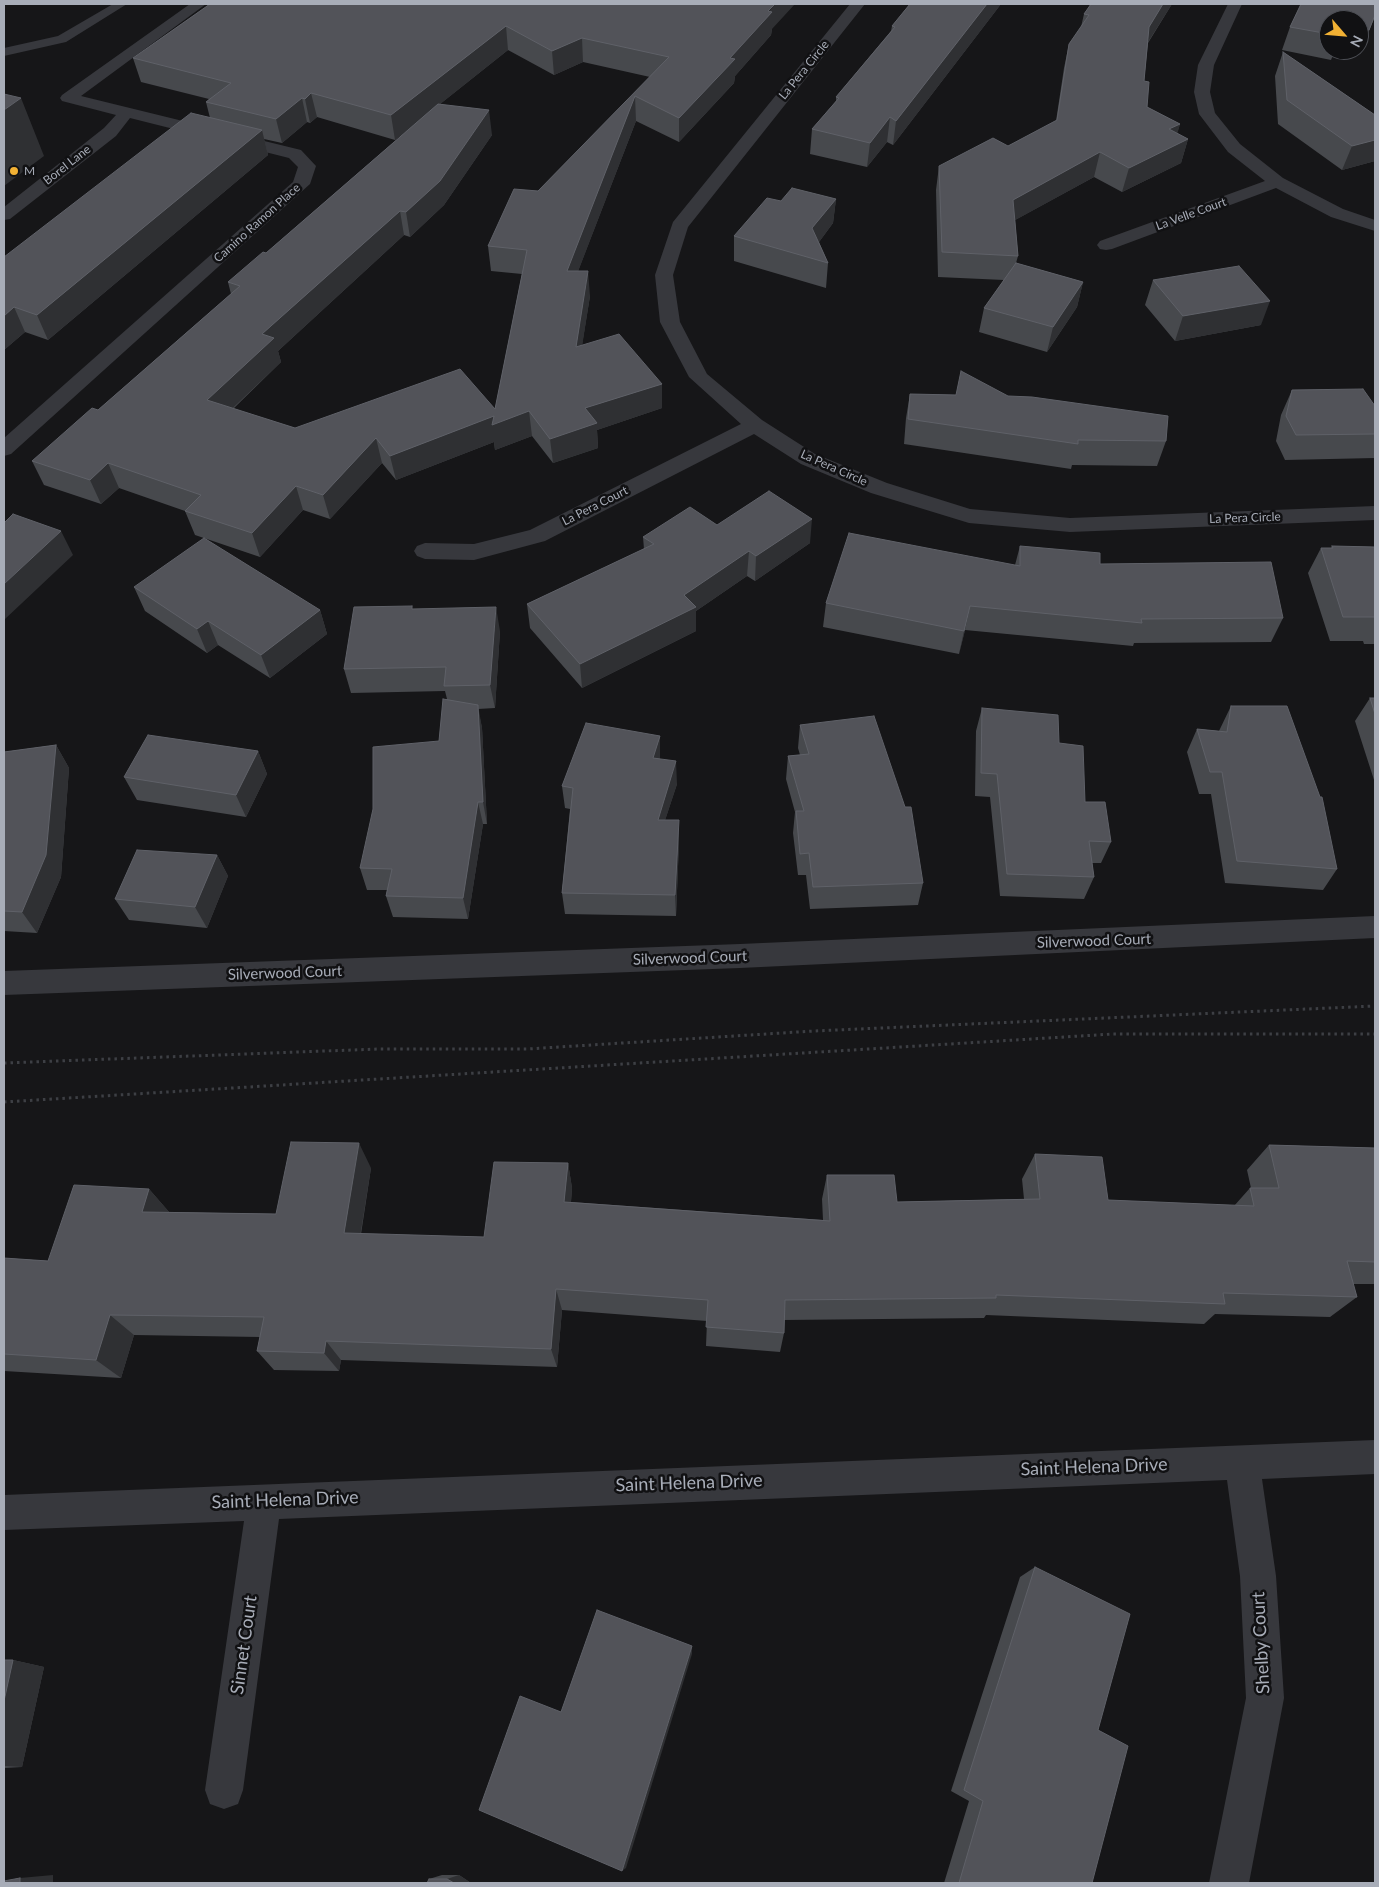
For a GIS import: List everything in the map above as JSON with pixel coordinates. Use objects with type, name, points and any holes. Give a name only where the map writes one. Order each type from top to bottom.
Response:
[{"type":"street","name":"Camino Ramon Place","points":[[4,449],[301,184],[307,166],[295,154],[68,98],[199,4]]},
{"type":"street","name":"La Pera Circle","points":[[858,4],[679,226],[664,275],[670,322],[699,377],[756,425],[817,462],[878,488],[969,516],[1070,525],[1375,513]]},
{"type":"street","points":[[1235,4],[1206,64],[1202,92],[1207,114],[1234,148],[1277,182],[1337,213],[1375,226]]},
{"type":"street","name":"Borel Lane","points":[[4,215],[110,132],[127,112]]},
{"type":"street","name":"La Velle Court","points":[[1106,244],[1277,182]]},
{"type":"street","name":"La Pera Court","points":[[425,551],[474,552],[537,536],[756,425]]},
{"type":"street","name":"Silverwood Court","points":[[4,983],[740,956],[1375,927]]},
{"type":"street","name":"Saint Helena Drive","points":[[4,1512],[1375,1457]]},
{"type":"street","name":"Shelby Court","points":[[1229,1883],[1265,1698],[1258,1576],[1242,1461]]},
{"type":"street","name":"Sinnet Court","points":[[224,1790],[264,1501]]},
{"type":"lane","points":[[4,52],[62,39],[121,4]]},
{"type":"path","points":[[4,1063],[379,1049],[527,1049],[814,1031],[1375,1006]]},
{"type":"path","points":[[4,1102],[1113,1034],[1375,1034]]},
{"type":"building","points":[[210,4],[775,4],[768,11],[772,12],[730,58],[735,59],[679,118],[635,96],[567,271],[588,271],[576,347],[619,334],[662,384],[585,408],[597,423],[550,439],[529,411],[492,425],[494,416],[390,456],[376,438],[323,495],[296,486],[252,533],[185,511],[201,495],[108,463],[90,480],[32,461],[92,408],[98,410],[240,286],[228,282],[263,252],[266,253],[438,104],[489,110],[440,181],[406,212],[400,211],[262,334],[274,338],[207,400],[295,428],[460,369],[495,409],[527,250],[488,246],[514,189],[538,191],[669,57],[582,38],[552,51],[506,26],[391,115],[311,93],[276,119],[206,102],[231,83],[133,58]]},
{"type":"building","points":[[910,4],[987,4],[896,121],[890,117],[870,143],[812,129],[839,98],[836,97],[895,27],[892,26]]},
{"type":"building","points":[[1091,4],[1163,4],[1149,27],[1144,81],[1149,82],[1147,107],[1180,124],[1169,129],[1188,139],[1129,168],[1100,152],[1013,200],[1018,256],[942,252],[939,166],[993,138],[1008,146],[1057,120],[1069,44],[1089,15],[1084,14]]},
{"type":"building","points":[[1301,4],[1375,4],[1375,15],[1369,30],[1369,10],[1319,10],[1319,32],[1290,27]]},
{"type":"building","points":[[1283,52],[1375,115],[1375,140],[1352,146],[1287,100]]},
{"type":"building","points":[[4,94],[21,98],[4,110]]},
{"type":"building","points":[[191,113],[262,130],[37,315],[14,307],[4,316],[4,257]]},
{"type":"building","points":[[792,188],[836,199],[812,228],[828,263],[734,236],[767,198],[781,201]]},
{"type":"building","points":[[1016,263],[1083,282],[1053,327],[984,308]]},
{"type":"building","points":[[1239,266],[1270,301],[1183,316],[1153,280]]},
{"type":"building","points":[[961,371],[1008,396],[1032,397],[1168,416],[1166,441],[1078,440],[1078,444],[908,419],[910,394],[956,395]]},
{"type":"building","points":[[1363,389],[1375,406],[1375,434],[1296,435],[1286,416],[1292,390]]},
{"type":"building","points":[[769,491],[812,519],[756,556],[749,551],[684,595],[696,607],[580,664],[527,604],[654,544],[643,537],[690,507],[717,525]]},
{"type":"building","points":[[13,514],[61,531],[4,584],[4,523]]},
{"type":"building","points":[[849,533],[1020,566],[1020,546],[1100,553],[1100,564],[1271,562],[1283,618],[1141,619],[1142,623],[970,606],[964,631],[826,603]]},
{"type":"building","points":[[204,538],[320,610],[261,655],[208,621],[197,629],[134,587]]},
{"type":"building","points":[[1332,546],[1375,547],[1375,617],[1343,617],[1321,548],[1333,548]]},
{"type":"building","points":[[412,606],[412,609],[496,607],[490,685],[444,686],[446,667],[344,669],[354,607]]},
{"type":"building","points":[[1370,698],[1375,698],[1375,714]]},
{"type":"building","points":[[443,699],[478,705],[483,802],[478,802],[463,898],[386,896],[392,869],[360,868],[373,809],[373,747],[439,741]]},
{"type":"building","points":[[1231,706],[1287,706],[1320,797],[1322,797],[1337,869],[1237,861],[1222,772],[1210,772],[1197,729],[1227,732]]},
{"type":"building","points":[[982,708],[1058,715],[1059,743],[1083,746],[1085,802],[1105,802],[1111,842],[1089,841],[1094,877],[1007,874],[997,774],[981,773]]},
{"type":"building","points":[[874,716],[905,807],[911,807],[923,883],[813,887],[809,853],[800,854],[796,811],[804,811],[788,756],[809,754],[800,725]]},
{"type":"building","points":[[586,723],[660,736],[653,758],[676,761],[658,820],[679,820],[675,895],[562,893],[573,788],[562,786]]},
{"type":"building","points":[[148,735],[258,751],[236,795],[124,777]]},
{"type":"building","points":[[56,745],[46,855],[22,912],[4,911],[4,752]]},
{"type":"building","points":[[137,850],[217,855],[195,907],[115,899]]},
{"type":"building","points":[[291,1142],[359,1143],[344,1233],[484,1237],[494,1162],[568,1163],[564,1202],[830,1221],[827,1175],[894,1175],[897,1202],[1040,1199],[1035,1154],[1102,1157],[1108,1200],[1254,1206],[1250,1188],[1279,1188],[1269,1145],[1375,1148],[1375,1262],[1347,1261],[1357,1297],[1223,1293],[1225,1304],[996,1295],[996,1298],[785,1300],[784,1333],[706,1327],[708,1300],[556,1289],[551,1349],[326,1341],[324,1353],[257,1351],[264,1317],[110,1315],[96,1360],[4,1354],[4,1258],[48,1261],[74,1185],[149,1189],[142,1212],[276,1214]]},
{"type":"building","points":[[1035,1567],[1130,1614],[1098,1730],[1128,1746],[1092,1883],[959,1883],[983,1801],[964,1790]]},
{"type":"building","points":[[597,1610],[692,1646],[622,1871],[479,1810],[520,1696],[561,1712]]},
{"type":"building","points":[[4,1660],[13,1660],[4,1701]]},
{"type":"building","points":[[20,1878],[20,1883],[4,1883],[4,1881]]},
{"type":"building","points":[[429,1879],[447,1879],[454,1883],[427,1883]]},
{"type":"place","name":"M","points":[[14,171]]}]
